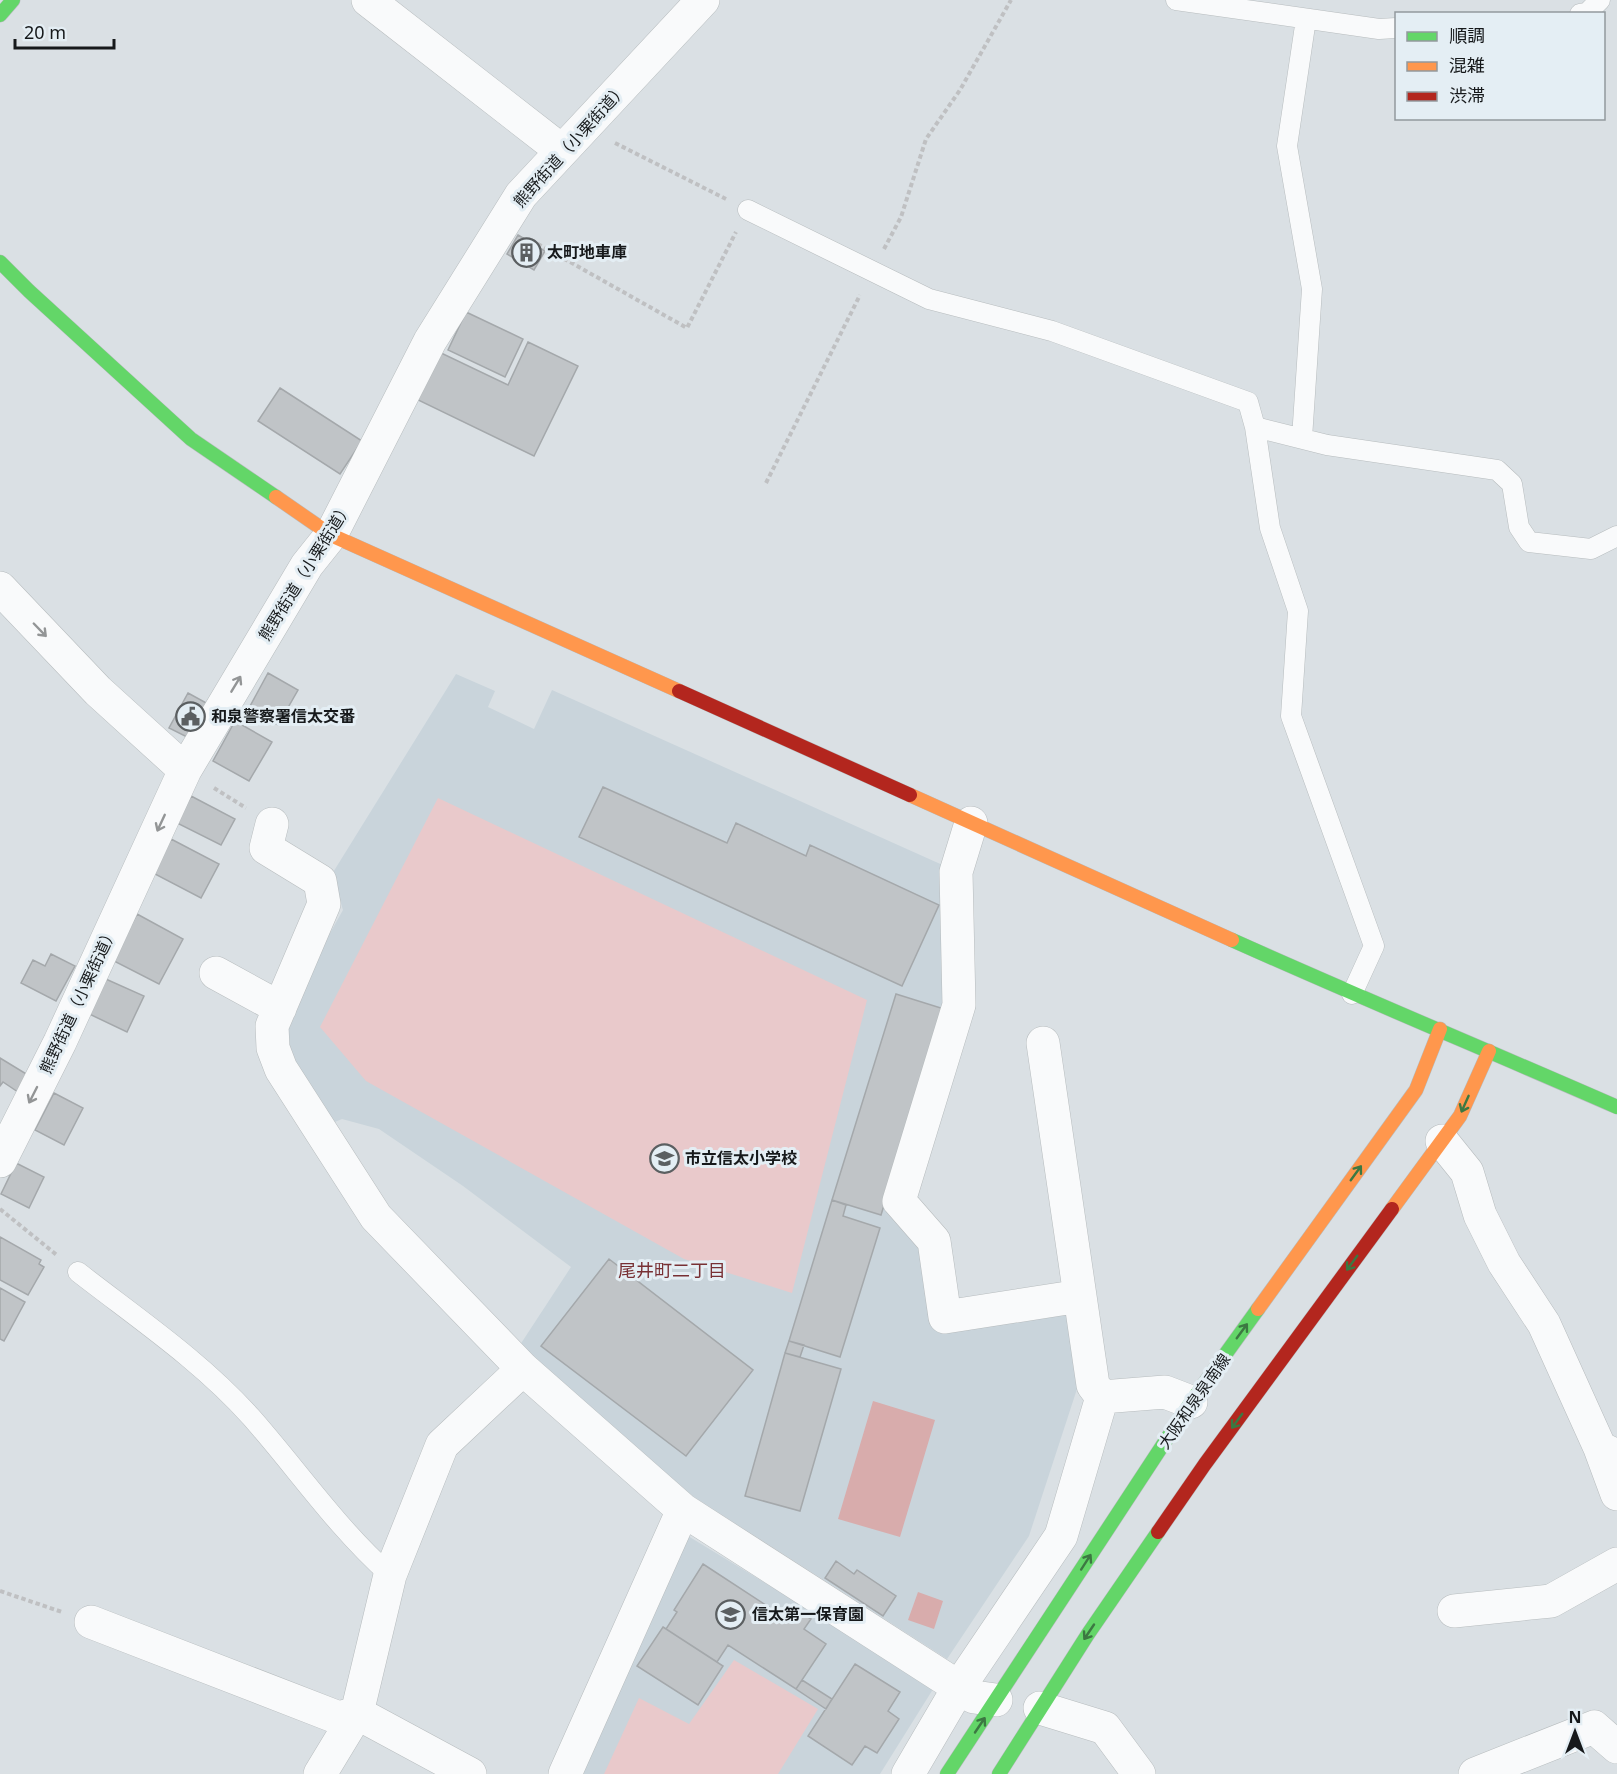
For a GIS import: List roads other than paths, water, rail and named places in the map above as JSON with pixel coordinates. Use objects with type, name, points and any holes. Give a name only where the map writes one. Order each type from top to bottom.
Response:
[{"type":"street","points":[[0,15],[13,0]]},
{"type":"street","points":[[368,0],[562,151]]},
{"type":"street","name":"熊野街道（小栗街道）","points":[[5,1139],[60,1042],[185,770],[307,565],[331,535],[430,341],[502,223],[521,195],[703,0]]},
{"type":"street","points":[[0,262],[37,299],[191,439],[331,535],[1352,994],[1440,1029],[1617,1107]]},
{"type":"street","points":[[0,588],[98,691],[185,770]]},
{"type":"street","points":[[971,823],[956,872],[959,1005],[899,1202],[934,1240],[945,1317],[1080,1296]]},
{"type":"street","points":[[273,824],[266,848],[320,881],[324,904],[273,1026],[273,1048],[281,1069],[376,1217],[523,1369],[683,1510],[974,1697],[996,1700]]},
{"type":"street","points":[[216,974],[280,1008]]},
{"type":"street","name":"大阪和泉泉南線","points":[[947,1774],[1191,1402],[1416,1090],[1440,1029]]},
{"type":"street","points":[[1043,1043],[1093,1385],[1102,1398]]},
{"type":"street","points":[[999,1774],[1088,1634],[1205,1464],[1460,1116],[1489,1051]]},
{"type":"street","points":[[1442,1141],[1467,1172],[1480,1215],[1504,1263],[1544,1324],[1609,1452],[1617,1494]]},
{"type":"street","points":[[320,1774],[357,1713],[390,1575],[442,1445],[523,1369]]},
{"type":"street","points":[[1102,1398],[1165,1392],[1191,1402]]},
{"type":"street","points":[[908,1774],[959,1687],[1061,1536],[1102,1398]]},
{"type":"street","points":[[565,1774],[683,1510]]},
{"type":"street","points":[[1454,1611],[1551,1601],[1617,1564]]},
{"type":"street","points":[[91,1622],[339,1718],[357,1713],[470,1774]]},
{"type":"street","points":[[1040,1708],[1105,1728],[1139,1774]]},
{"type":"street","points":[[1475,1774],[1594,1727],[1617,1747]]},
{"type":"lane","points":[[1176,0],[1378,29],[1395,28]]},
{"type":"lane","points":[[1588,12],[1600,0]]},
{"type":"lane","points":[[1302,438],[1312,289],[1287,146],[1306,19]]},
{"type":"lane","points":[[748,210],[928,299],[1052,331],[1248,402],[1256,427],[1270,528],[1298,611],[1291,716],[1374,946],[1352,994]]},
{"type":"lane","points":[[1256,427],[1328,445],[1497,470],[1512,484],[1519,527],[1529,542],[1592,549],[1617,536]]},
{"type":"lane","points":[[78,1272],[189,1358],[249,1415],[363,1551],[390,1575]]},
{"type":"place","name":"太町地車庫","points":[[526,252]]},
{"type":"place","name":"和泉警察署信太交番","points":[[190,716]]},
{"type":"place","name":"市立信太小学校","points":[[664,1158]]},
{"type":"place","name":"信太第一保育園","points":[[731,1614]]},
{"type":"district","name":"尾井町二丁目","points":[[672,1271]]}]
